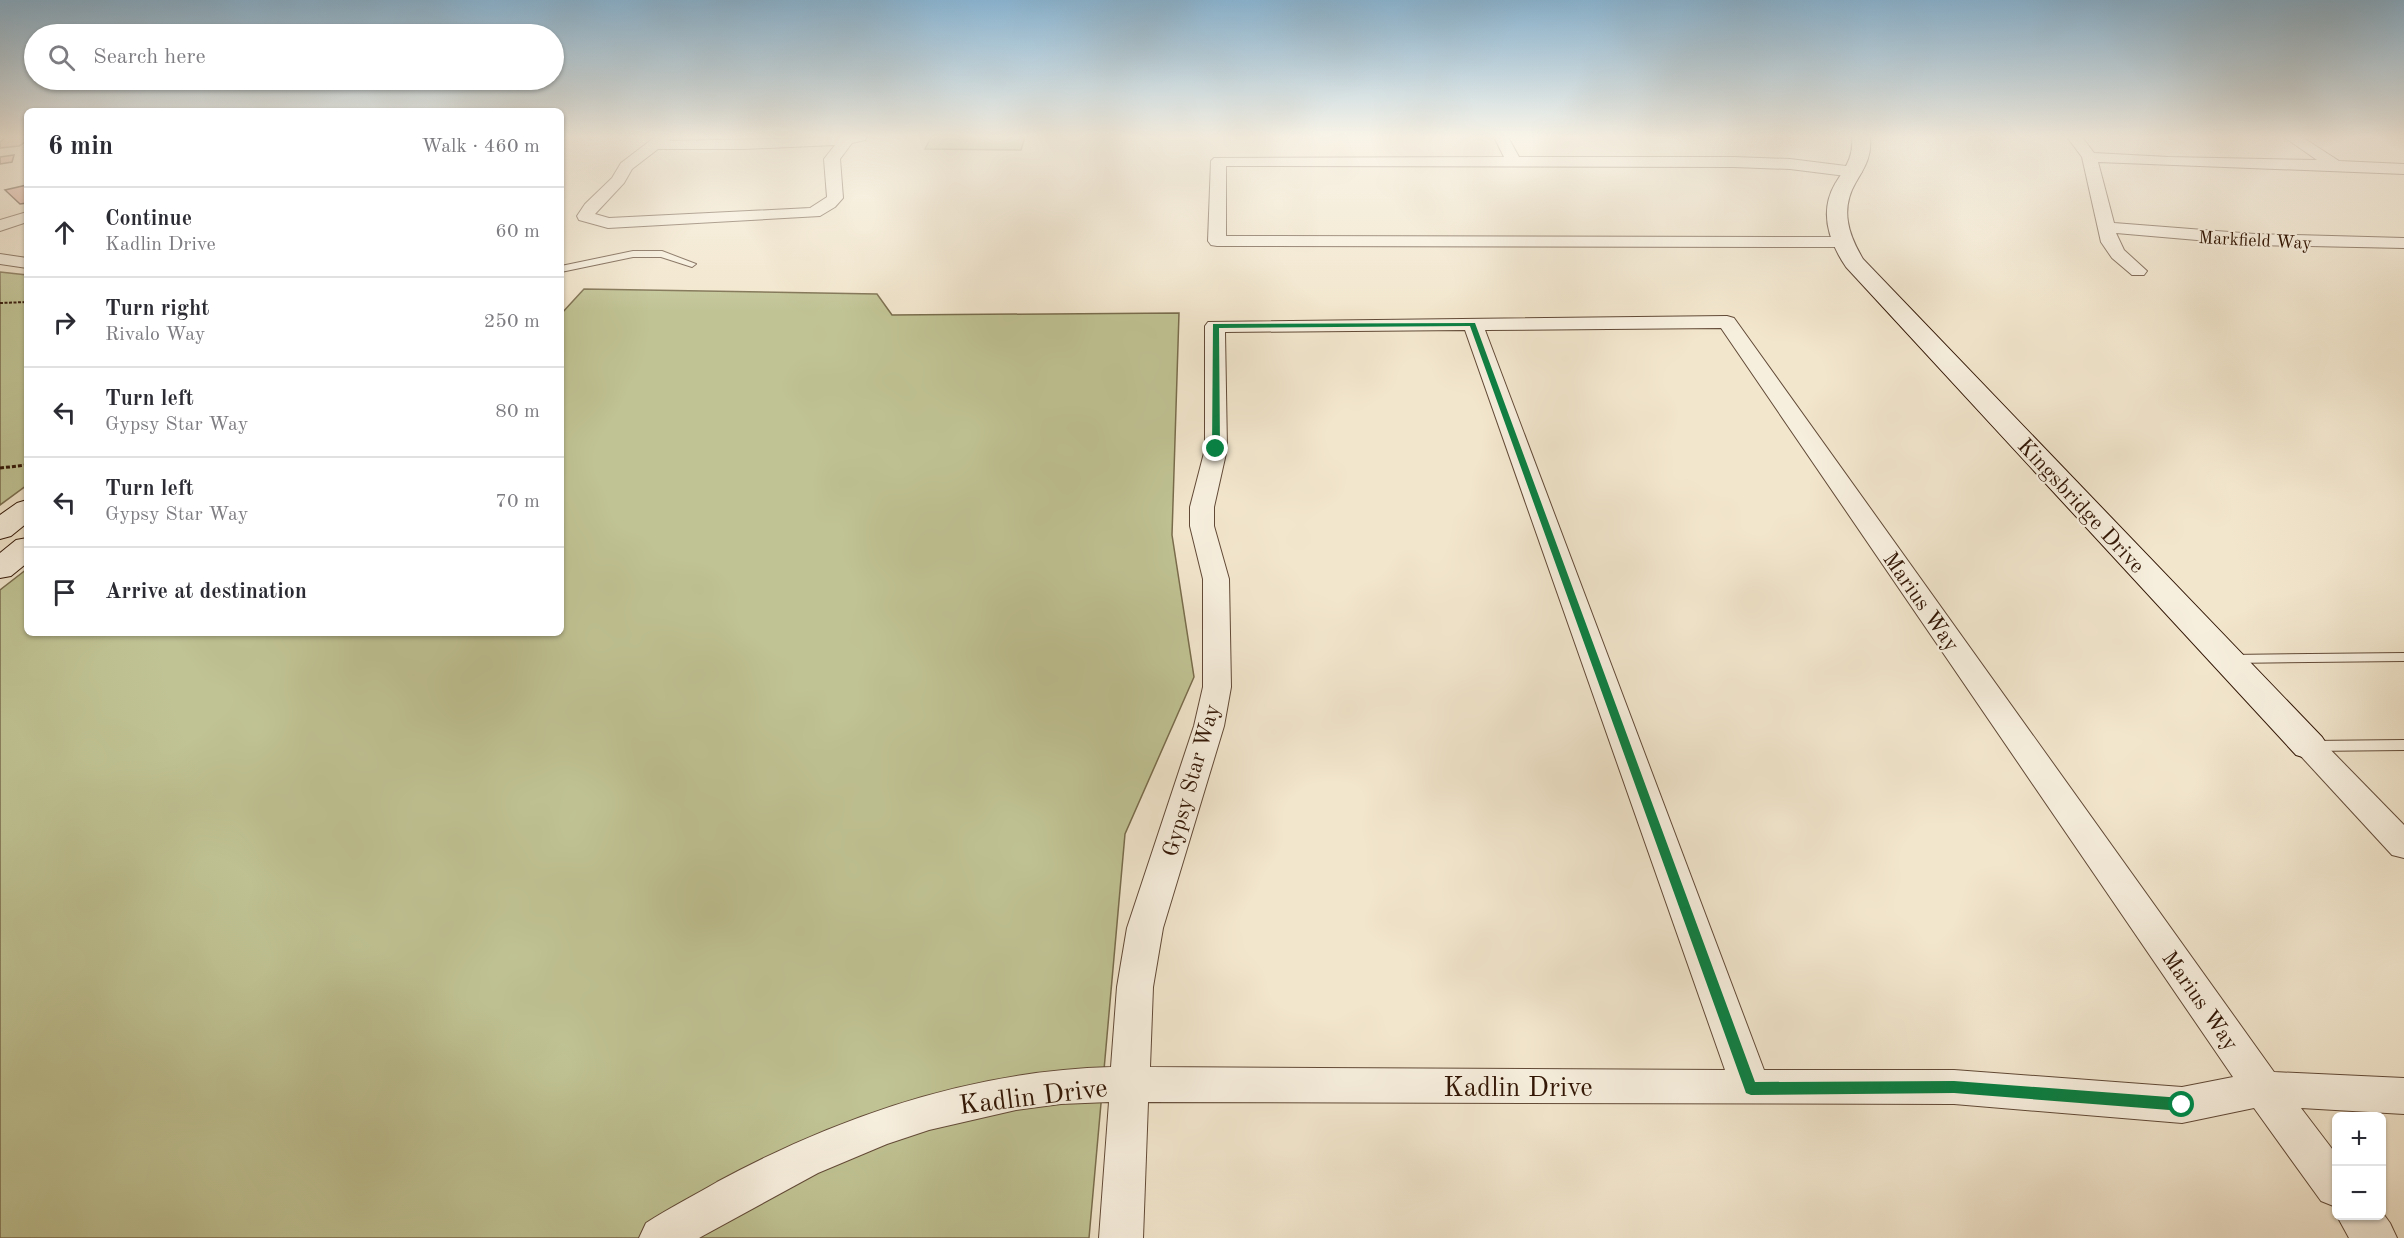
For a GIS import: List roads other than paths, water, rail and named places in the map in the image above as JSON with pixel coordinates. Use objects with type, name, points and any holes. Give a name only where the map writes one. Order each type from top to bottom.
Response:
[{"type":"street","points":[[603,195],[585,216],[608,223],[814,213],[829,204],[835,198],[835,195]]},
{"type":"street","points":[[1218,195],[1217,242],[1843,243]]},
{"type":"street","name":"Kingsbridge Drive","points":[[1839,195],[1835,214],[1843,243],[1854,262],[1870,281],[2404,846]]},
{"type":"street","points":[[2098,195],[2114,248],[2138,271]]},
{"type":"street","points":[[0,226],[24,218]]},
{"type":"street","name":"Markfield Way","points":[[2106,227],[2223,240],[2284,243],[2404,243]]},
{"type":"street","points":[[0,259],[24,263]]},
{"type":"street","name":"Marius Way","points":[[1473,324],[1727,322],[2263,1089]]},
{"type":"street","points":[[1473,324],[1751,1088]]},
{"type":"street","name":"Gypsy Star Way","points":[[1121,1238],[1135,987],[1145,928],[1209,726],[1217,687],[1216,579],[1202,526],[1202,507],[1216,449],[1215,326],[1473,324]]},
{"type":"street","points":[[0,530],[24,511]]},
{"type":"street","points":[[0,569],[24,550]]},
{"type":"street","name":"Kadlin Drive","points":[[662,1238],[767,1175],[834,1144],[933,1110],[998,1096],[1062,1087],[1129,1084],[1954,1087],[2182,1105],[2263,1089],[2404,1096]]},
{"type":"street","points":[[2263,1089],[2332,1180]]},
{"type":"street","points":[[2362,1220],[2375,1238]]},
{"type":"lane","points":[[564,266],[633,254],[663,254],[692,264]]},
{"type":"lane","points":[[2228,659],[2404,657]]},
{"type":"lane","points":[[2309,746],[2404,746]]}]
